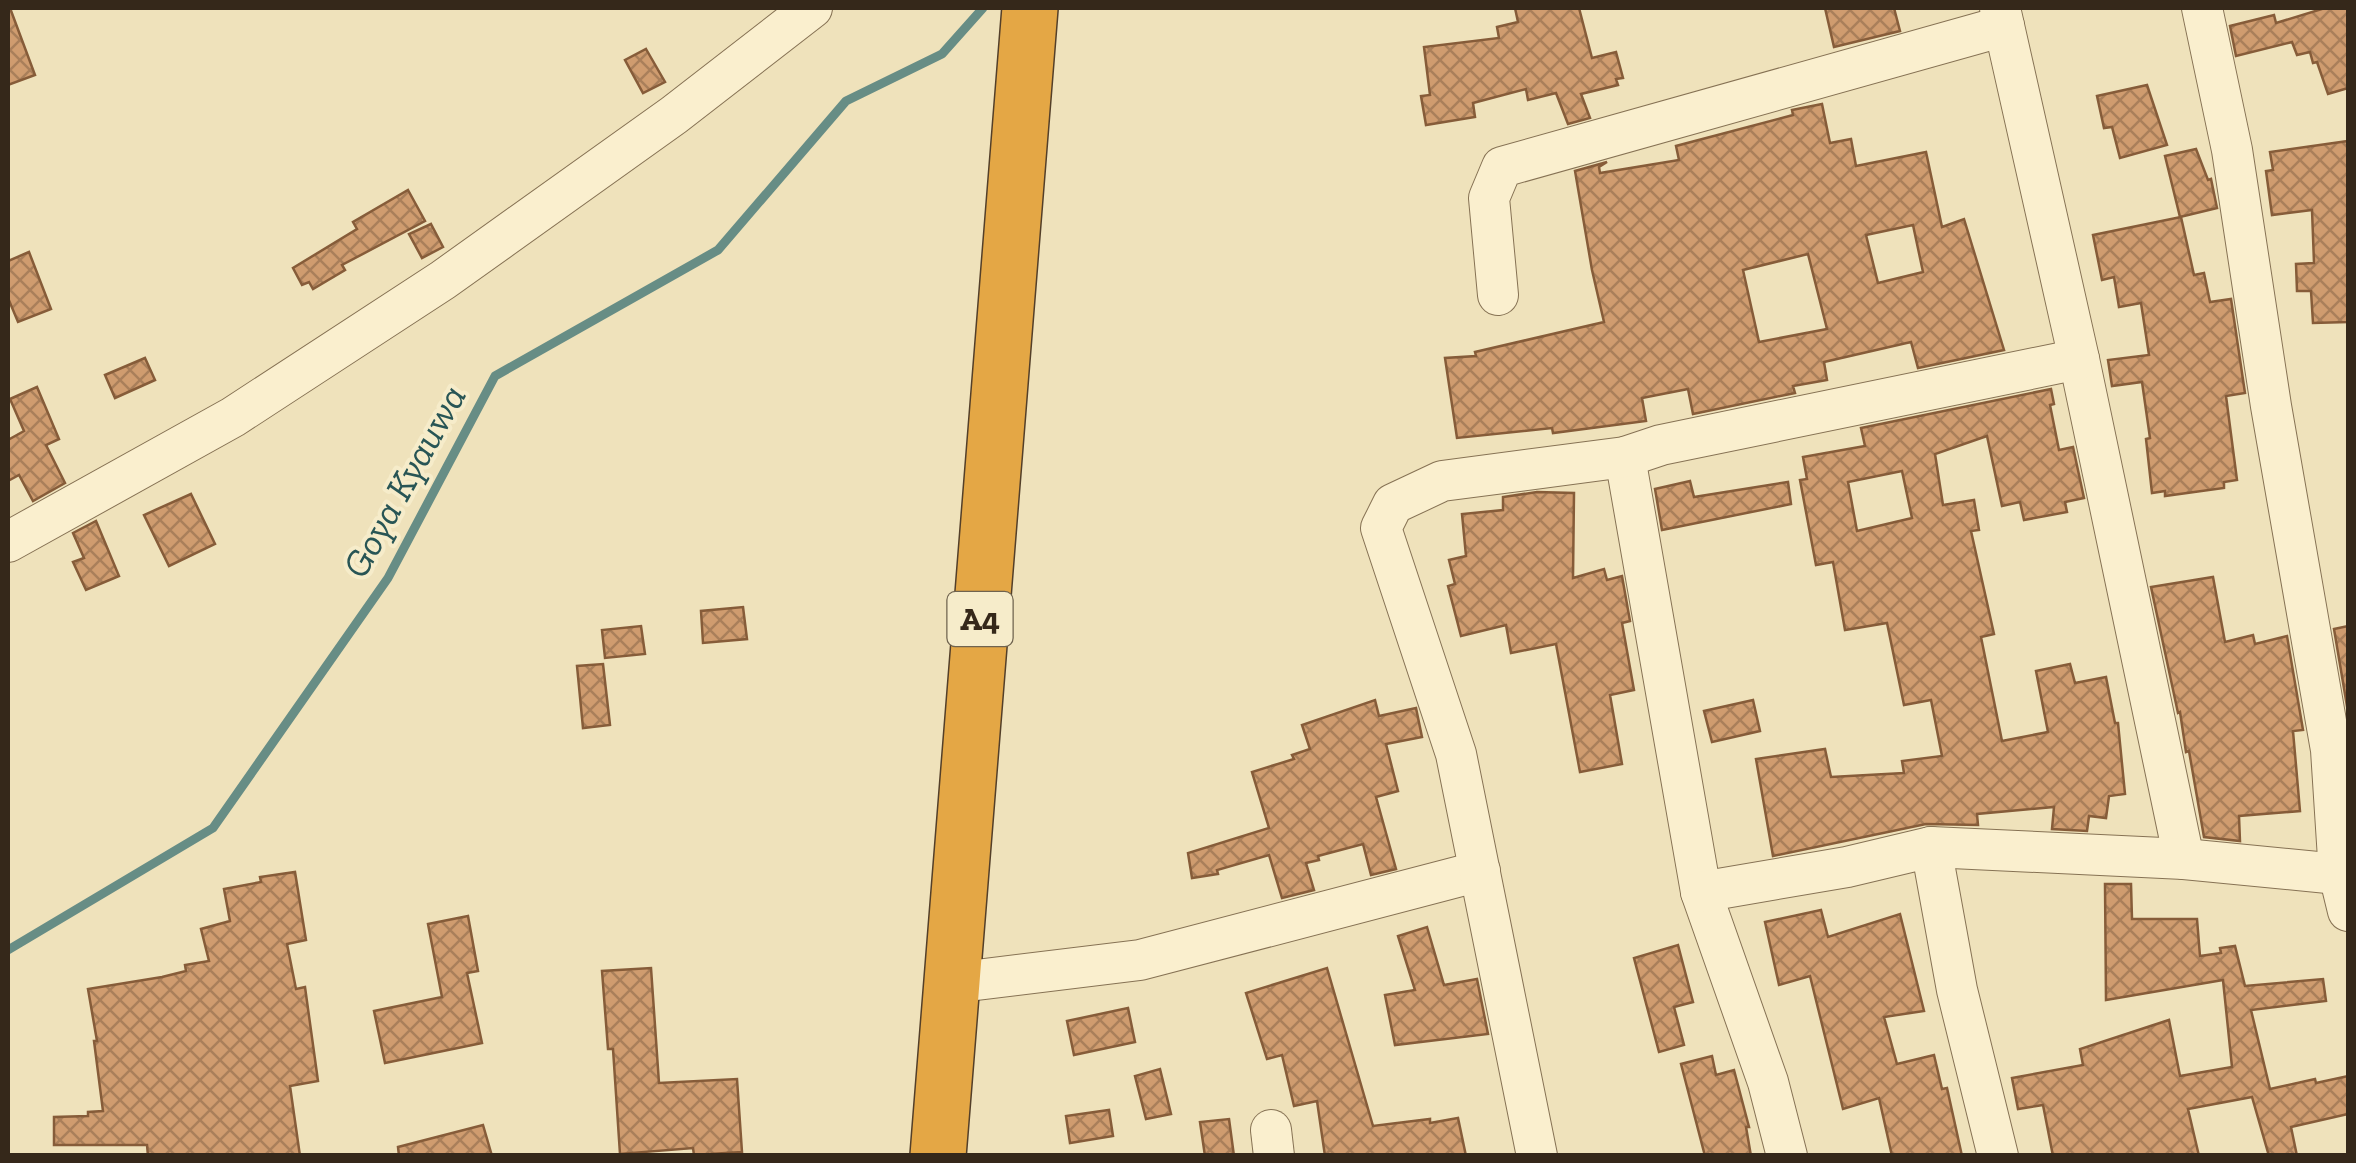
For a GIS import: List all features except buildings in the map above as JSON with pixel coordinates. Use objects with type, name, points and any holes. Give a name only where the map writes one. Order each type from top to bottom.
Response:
[{"type":"highway","name":"A4","points":[[938,1156],[1030,8]]},
{"type":"street","points":[[8,542],[233,417],[443,280],[674,115],[812,8]]},
{"type":"street","points":[[1701,892],[1846,867],[1932,847],[2184,859],[2345,887],[2330,750],[2270,406],[2232,150],[2202,8]]},
{"type":"street","points":[[1498,295],[1489,198],[1502,167],[2002,16],[2184,859]]},
{"type":"street","points":[[1538,1156],[1456,754],[1381,528],[1393,504],[1442,481],[1624,457],[1661,445],[2079,360]]},
{"type":"street","points":[[1624,457],[1701,892],[1768,1082],[1787,1156]]},
{"type":"street","points":[[1932,847],[1957,990],[1998,1156]]},
{"type":"street","points":[[952,983],[1140,960],[1480,871]]},
{"type":"waterway","name":"Goya Kyauwa","points":[[8,950],[213,828],[388,578],[495,376],[718,250],[846,101],[942,54],[983,8]]}]
